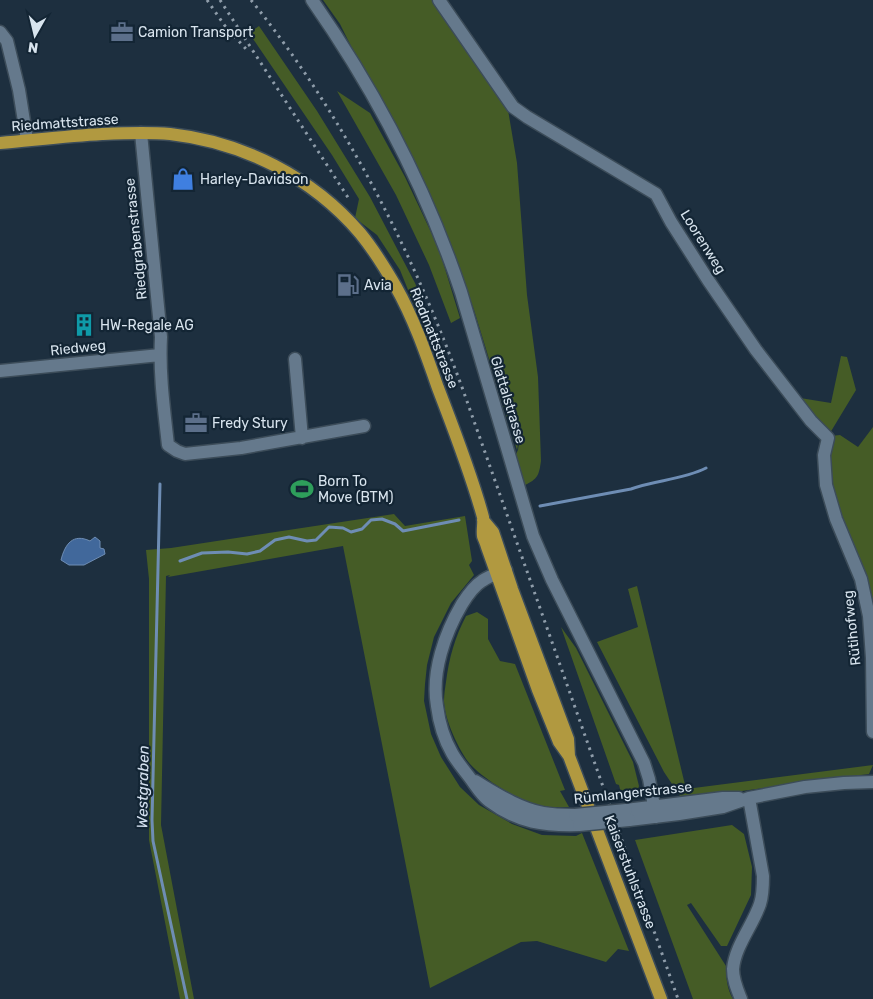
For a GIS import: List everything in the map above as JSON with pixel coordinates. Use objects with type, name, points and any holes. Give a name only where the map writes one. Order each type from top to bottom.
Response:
[{"type":"main road","name":"Riedmattstrasse","points":[[0,143],[140,133],[186,136],[220,144],[264,160],[311,187],[336,208],[361,234],[378,258],[397,288],[418,333],[469,473],[484,520],[483,535],[501,572]]},
{"type":"main road","name":"Kaiserstuhlstrasse","points":[[501,572],[558,742],[569,756],[661,999]]},
{"type":"street","name":"Glattalstrasse","points":[[312,0],[340,42],[393,133],[411,167],[448,253],[534,536],[556,588],[644,763],[655,812]]},
{"type":"street","name":"Loorenweg","points":[[439,0],[513,106],[527,117],[656,194],[671,222],[708,280],[756,350],[811,421],[828,438]]},
{"type":"street","points":[[0,32],[7,40],[19,90],[27,140]]},
{"type":"street","name":"Riedgrabenstrasse","points":[[140,133],[161,337],[160,355],[168,445],[176,451],[185,454],[232,449],[364,426]]},
{"type":"street","name":"Riedweg","points":[[0,371],[160,355]]},
{"type":"street","points":[[295,359],[302,438]]},
{"type":"street","name":"Rütihofweg","points":[[828,438],[824,455],[826,485],[836,519],[861,579],[869,616],[872,658],[873,732]]},
{"type":"street","name":"Rümlangerstrasse","points":[[501,572],[482,580],[478,584],[470,593],[451,624],[441,652],[436,686],[436,704],[445,739],[451,753],[487,800],[501,809],[519,818],[556,826],[577,820],[724,807],[749,798],[805,787],[873,782]]},
{"type":"street","points":[[741,999],[735,984],[734,961],[760,904],[763,890],[763,876],[749,798]]},
{"type":"green space","points":[[323,0],[438,0],[507,104],[517,163],[527,295],[538,377],[541,461],[537,476],[533,481],[525,485],[515,456],[518,450],[522,424],[517,450],[474,310],[452,250],[340,24]]},
{"type":"green space","points":[[259,26],[317,111],[370,197],[415,283],[436,335],[427,337],[400,270],[377,235],[355,218],[359,199],[332,155],[249,33]]},
{"type":"green space","points":[[337,91],[370,113],[405,177],[439,249],[460,318],[451,323],[429,265],[396,195]]},
{"type":"green space","points":[[841,356],[847,357],[856,390],[830,433],[794,397],[831,403]]},
{"type":"green space","points":[[873,427],[873,609],[827,485],[831,436],[840,435],[858,447]]},
{"type":"green space","points":[[394,514],[405,526],[465,516],[472,561],[469,565],[474,575],[451,603],[434,637],[427,665],[425,684],[424,701],[431,734],[441,757],[460,787],[479,805],[512,824],[542,835],[576,836],[582,833],[629,951],[618,949],[606,962],[537,941],[521,942],[430,988],[343,546],[166,576],[161,825],[194,999],[180,999],[149,840],[149,579],[146,550],[171,548]]},
{"type":"green space","points":[[637,586],[686,789],[873,765],[869,774],[682,799],[664,772],[597,642],[638,627],[628,589]]},
{"type":"green space","points":[[477,612],[488,619],[488,639],[500,661],[515,664],[565,790],[560,791],[569,807],[533,804],[503,790],[484,777],[470,764],[457,743],[449,725],[445,708],[444,696],[447,673],[453,648],[462,624],[466,616]]},
{"type":"green space","points":[[561,627],[576,648],[633,762],[639,786],[635,799],[623,801],[619,785],[616,784]]},
{"type":"green space","points":[[732,825],[744,834],[752,867],[751,895],[727,946],[721,946],[691,903],[687,905],[726,966],[727,983],[733,999],[693,999],[635,840]]},
{"type":"water","points":[[95,537],[100,541],[100,548],[104,549],[105,554],[84,565],[69,565],[61,560],[67,545],[74,539],[79,538],[90,541]]},
{"type":"waterway","points":[[540,506],[631,489],[688,475],[706,468]]},
{"type":"waterway","name":"Westgraben","points":[[160,484],[153,841],[187,999]]},
{"type":"waterway","points":[[180,561],[202,553],[228,552],[247,554],[260,551],[275,540],[289,537],[307,541],[316,540],[329,527],[343,528],[351,532],[362,529],[371,520],[382,519],[395,524],[403,531],[459,520]]},
{"type":"railway","points":[[207,0],[225,26],[246,49]]},
{"type":"railway","points":[[220,0],[349,199]]},
{"type":"railway","points":[[251,0],[285,44],[346,137],[373,186],[421,286],[463,390],[678,999]]},
{"type":"place","name":"Camion Transport","points":[[122,32]]},
{"type":"place","name":"Harley-Davidson","points":[[183,179]]},
{"type":"place","name":"Avia","points":[[348,285]]},
{"type":"place","name":"HW-Regale AG","points":[[84,325]]},
{"type":"place","name":"Fredy Stury","points":[[196,423]]},
{"type":"place","name":"Born To Move (BTM)","points":[[302,489]]}]
